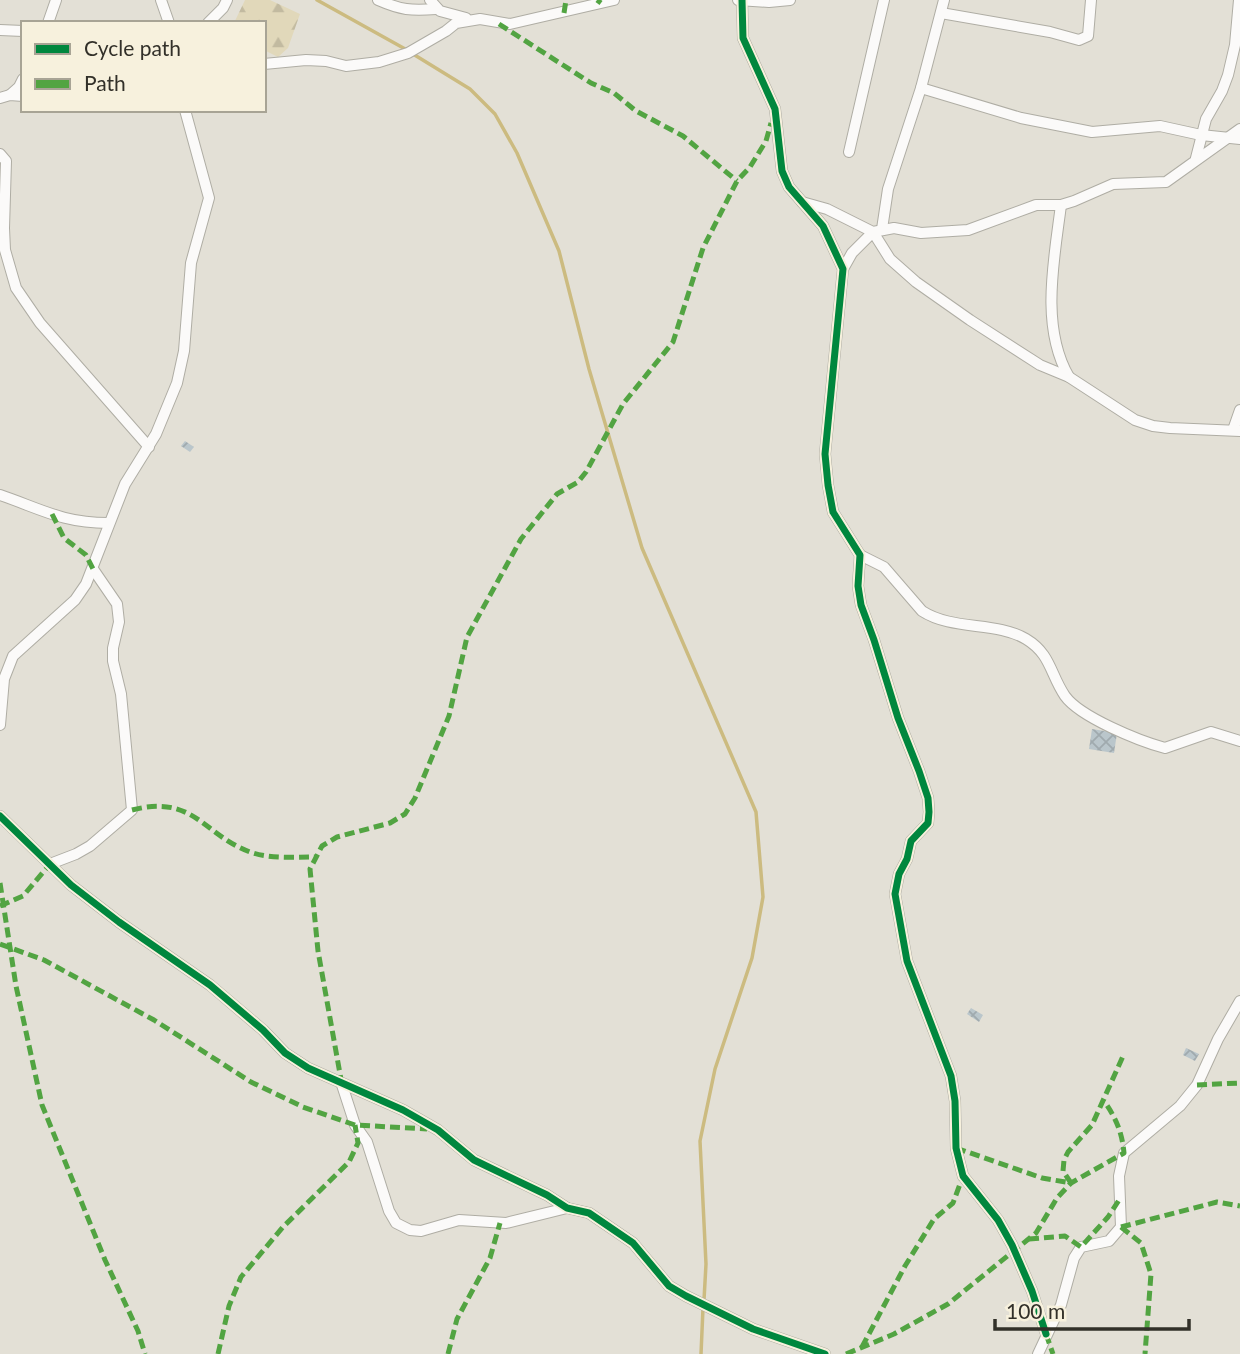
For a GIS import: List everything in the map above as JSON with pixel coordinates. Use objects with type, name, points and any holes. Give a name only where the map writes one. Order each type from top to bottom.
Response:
[{"type":"street","points":[[49,21],[55,0]]},
{"type":"street","points":[[161,0],[168,21]]},
{"type":"street","points":[[210,21],[227,0]]},
{"type":"street","points":[[377,0],[411,11],[433,5],[456,16],[510,24],[614,0]]},
{"type":"street","points":[[790,0],[741,0],[743,38],[775,109],[782,172],[789,187],[823,226],[843,269]]},
{"type":"street","points":[[849,152],[884,0]]},
{"type":"street","points":[[944,0],[921,88],[888,189],[878,230],[852,253],[843,269],[825,454],[833,512],[860,555],[884,567],[922,611],[977,628],[1011,632],[1043,652],[1065,695],[1079,710],[1165,748],[1211,732],[1240,741]]},
{"type":"street","points":[[941,13],[1050,32],[1079,40],[1088,36],[1091,0]]},
{"type":"street","points":[[1196,158],[1206,119],[1228,75],[1235,45],[1240,0]]},
{"type":"street","points":[[266,64],[306,60],[346,66],[379,62],[408,54],[446,32],[456,23],[480,19]]},
{"type":"street","points":[[0,30],[21,32]]},
{"type":"street","points":[[5,96],[21,83]]},
{"type":"street","points":[[921,88],[1021,118],[1092,132],[1160,126],[1201,135],[1235,138]]},
{"type":"street","points":[[0,725],[5,679],[13,656],[75,600],[93,569],[108,523],[125,484],[156,434],[177,383],[184,351],[191,262],[209,198],[186,112]]},
{"type":"street","points":[[802,202],[878,230],[894,228],[932,233],[968,230],[1035,205],[1061,205],[1113,184],[1166,182],[1196,158],[1235,138],[1240,129]]},
{"type":"street","points":[[0,154],[6,161],[5,250],[16,288],[40,323],[149,447]]},
{"type":"street","points":[[1061,205],[1055,249],[1052,312],[1059,360],[1069,377]]},
{"type":"street","points":[[878,230],[890,259],[916,282],[1040,365],[1069,377],[1135,420],[1153,426],[1237,430],[1240,410]]},
{"type":"street","points":[[0,495],[66,520],[108,523]]},
{"type":"street","points":[[860,555],[858,586],[861,605],[898,718],[928,798],[928,823],[911,841],[895,894],[907,961],[951,1076],[955,1101],[956,1148],[963,1176],[998,1220],[1012,1245],[1032,1291],[1046,1334]]},
{"type":"street","points":[[50,864],[90,846],[132,810],[121,694],[113,661],[119,622],[117,604],[93,569]]},
{"type":"street","points":[[0,658],[13,656]]},
{"type":"street","points":[[0,816],[71,885],[210,985],[263,1030],[285,1053],[308,1069],[403,1110],[438,1130],[474,1160],[547,1195],[567,1208],[589,1213],[633,1243],[668,1286],[753,1329],[825,1354]]},
{"type":"street","points":[[1038,1354],[1061,1305],[1074,1258],[1081,1247],[1109,1241],[1121,1227],[1119,1176],[1124,1153],[1180,1106],[1197,1085],[1218,1039],[1240,1001]]},
{"type":"street","points":[[342,1084],[355,1125],[367,1142],[389,1211],[396,1223],[410,1230],[421,1231],[458,1220],[506,1223],[567,1208]]},
{"type":"green space","points":[[245,0],[270,0],[300,14],[288,48],[278,57],[266,51],[266,21],[235,21]]},
{"type":"building","points":[[185,441],[194,447],[190,452],[181,446]]},
{"type":"building","points":[[1092,729],[1117,733],[1114,753],[1089,749]]},
{"type":"building","points":[[971,1008],[983,1015],[979,1022],[967,1014]]},
{"type":"building","points":[[1186,1048],[1199,1054],[1195,1061],[1183,1055]]},
{"type":"waterway","points":[[317,0],[407,50]]},
{"type":"waterway","points":[[413,54],[470,89],[495,114],[517,153],[559,251],[589,369],[642,548],[756,812],[763,897],[752,958],[715,1069],[700,1141],[706,1264],[704,1300]]},
{"type":"waterway","points":[[701,1354],[703,1308]]},
{"type":"marked path","points":[[564,13],[566,0]]},
{"type":"marked path","points":[[597,0],[601,3]]},
{"type":"marked path","points":[[499,24],[591,83],[614,93],[636,111],[683,136],[737,181]]},
{"type":"marked path","points":[[342,1085],[318,951],[310,869],[322,846],[337,837],[390,823],[405,814],[415,798],[449,716],[467,637],[521,539],[557,494],[578,482],[586,472],[623,404],[673,342],[703,248],[737,181],[750,167],[766,141],[771,123]]},
{"type":"marked path","points":[[52,514],[64,538],[86,555],[93,569]]},
{"type":"marked path","points":[[132,810],[153,806],[170,807],[196,818],[220,836],[250,852],[274,857],[315,857]]},
{"type":"marked path","points":[[0,906],[23,896],[50,864]]},
{"type":"marked path","points":[[0,883],[16,986],[42,1105],[105,1260],[138,1331],[145,1354]]},
{"type":"marked path","points":[[0,944],[44,960],[154,1020],[251,1082],[303,1107],[355,1125],[427,1129]]},
{"type":"marked path","points":[[956,1148],[1042,1178],[1071,1183],[1063,1171],[1064,1160],[1092,1125],[1124,1054]]},
{"type":"marked path","points":[[1197,1085],[1240,1083]]},
{"type":"marked path","points":[[846,1354],[894,1334],[948,1304],[1036,1233],[1057,1198],[1071,1183],[1124,1153],[1118,1126],[1104,1101]]},
{"type":"marked path","points":[[218,1354],[229,1306],[241,1277],[283,1227],[349,1162],[358,1143],[355,1125]]},
{"type":"marked path","points":[[862,1347],[905,1266],[934,1219],[953,1203],[963,1176]]},
{"type":"marked path","points":[[1029,1239],[1065,1236],[1081,1247],[1108,1217],[1121,1197]]},
{"type":"marked path","points":[[1121,1227],[1217,1202],[1240,1206]]},
{"type":"marked path","points":[[448,1354],[457,1319],[490,1258],[500,1223]]},
{"type":"marked path","points":[[1121,1227],[1141,1243],[1151,1274],[1145,1354]]},
{"type":"marked path","points":[[1046,1334],[1053,1354]]},
{"type":"cycle path","points":[[742,0],[743,38],[775,109],[782,171],[789,187],[823,226],[843,269],[825,454],[828,485],[833,512],[860,555],[858,586],[861,605],[898,718],[928,798],[928,823],[911,841],[895,894],[907,961],[951,1076],[955,1101],[956,1148],[963,1176],[998,1220],[1012,1245],[1032,1291],[1046,1334]]},
{"type":"cycle path","points":[[0,816],[71,885],[210,985],[263,1030],[285,1053],[308,1068],[403,1110],[438,1130],[474,1160],[547,1195],[567,1208],[589,1213],[633,1243],[669,1286],[686,1296],[753,1329],[825,1354]]}]
